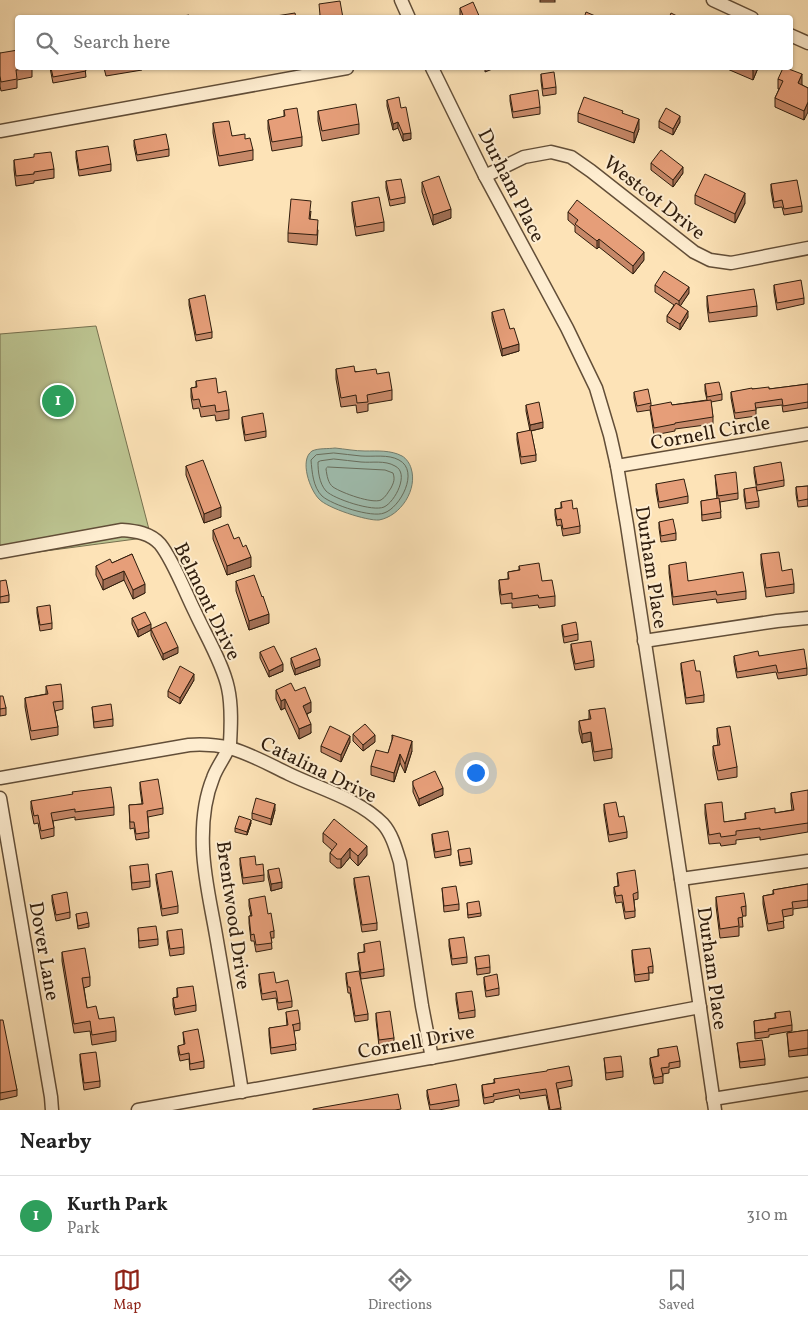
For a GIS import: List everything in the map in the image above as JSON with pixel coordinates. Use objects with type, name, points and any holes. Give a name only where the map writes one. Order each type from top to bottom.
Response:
[{"type":"street","points":[[402,0],[408,15]]},
{"type":"street","points":[[713,0],[746,15]]},
{"type":"street","points":[[793,36],[808,43]]},
{"type":"street","points":[[0,131],[336,70]]},
{"type":"street","name":"Durham Place","points":[[433,70],[486,176],[589,371],[604,411],[617,466],[714,1104]]},
{"type":"street","name":"Westcot Drive","points":[[486,176],[524,157],[551,152],[571,157],[585,166],[694,252],[710,260],[731,263],[808,248]]},
{"type":"street","name":"Cornell Circle","points":[[617,466],[808,434]]},
{"type":"street","name":"Belmont Drive","points":[[0,552],[122,530],[142,533],[152,537],[160,545],[172,565],[228,686],[230,701],[230,748]]},
{"type":"street","points":[[644,642],[808,618]]},
{"type":"street","name":"Catalina Drive","points":[[0,778],[203,744],[230,748],[251,755],[358,804],[384,825],[395,844],[400,862],[432,1058]]},
{"type":"street","name":"Brentwood Drive","points":[[230,748],[212,779],[204,812],[203,850],[242,1092]]},
{"type":"street","name":"Dover Lane","points":[[0,798],[52,1110]]},
{"type":"street","points":[[681,879],[808,861]]},
{"type":"street","name":"Cornell Drive","points":[[138,1110],[432,1058],[700,1007]]},
{"type":"street","points":[[714,1104],[808,1084]]},
{"type":"green space","points":[[96,326],[151,537],[0,557],[0,334]]},
{"type":"water","points":[[335,448],[389,452],[405,458],[409,463],[413,476],[410,493],[401,507],[387,517],[373,520],[338,510],[323,503],[309,482],[306,461],[312,451]]},
{"type":"building","points":[[340,1],[342,15],[320,15],[319,4]]},
{"type":"building","points":[[473,2],[479,15],[463,15],[460,8]]},
{"type":"building","points":[[15,50],[17,79],[1,82],[0,53]]},
{"type":"building","points":[[51,70],[86,71],[53,77]]},
{"type":"building","points":[[782,70],[791,70],[802,74],[798,83],[808,88],[808,102],[804,111],[775,98],[783,81],[778,79]]},
{"type":"building","points":[[554,72],[556,87],[543,89],[541,74]]},
{"type":"building","points":[[538,90],[540,107],[513,112],[510,95]]},
{"type":"building","points":[[399,97],[401,108],[406,107],[411,133],[403,134],[398,122],[393,124],[387,100]]},
{"type":"building","points":[[584,97],[639,119],[634,133],[578,113]]},
{"type":"building","points":[[356,104],[359,124],[322,131],[318,111]]},
{"type":"building","points":[[297,108],[302,137],[272,142],[268,120],[285,116],[284,110]]},
{"type":"building","points":[[666,108],[680,116],[673,129],[659,121]]},
{"type":"building","points":[[229,121],[232,136],[245,134],[245,139],[250,138],[253,150],[219,156],[213,123]]},
{"type":"building","points":[[166,134],[169,149],[137,155],[134,140]]},
{"type":"building","points":[[108,146],[111,164],[79,170],[76,151]]},
{"type":"building","points":[[661,150],[683,167],[673,180],[651,163]]},
{"type":"building","points":[[51,152],[54,169],[16,176],[14,160],[34,157],[34,154]]},
{"type":"building","points":[[705,174],[745,193],[735,214],[695,195]]},
{"type":"building","points":[[439,176],[451,209],[433,215],[422,182]]},
{"type":"building","points":[[401,179],[405,197],[390,200],[386,181]]},
{"type":"building","points":[[797,180],[802,206],[784,209],[782,200],[774,202],[771,184]]},
{"type":"building","points":[[379,197],[384,222],[356,227],[352,202]]},
{"type":"building","points":[[291,199],[311,201],[309,219],[318,220],[317,235],[288,233]]},
{"type":"building","points":[[577,200],[644,252],[633,266],[599,239],[597,241],[575,224],[578,220],[568,212]]},
{"type":"building","points":[[664,271],[689,287],[679,301],[655,285]]},
{"type":"building","points":[[801,280],[804,298],[777,303],[774,285]]},
{"type":"building","points":[[754,289],[757,306],[709,313],[707,296]]},
{"type":"building","points":[[205,295],[212,332],[196,335],[189,299]]},
{"type":"building","points":[[676,303],[688,311],[680,324],[667,316]]},
{"type":"building","points":[[504,309],[510,329],[514,328],[519,344],[502,349],[492,312]]},
{"type":"building","points":[[354,366],[355,372],[376,369],[377,374],[389,372],[392,390],[367,395],[368,402],[357,403],[356,395],[341,398],[336,369]]},
{"type":"building","points":[[216,378],[218,393],[226,391],[229,410],[216,412],[215,405],[201,407],[199,399],[193,400],[191,388],[197,387],[196,381]]},
{"type":"building","points":[[719,382],[722,394],[707,397],[705,384]]},
{"type":"building","points":[[808,384],[808,402],[783,406],[782,399],[755,403],[756,410],[735,413],[731,392],[752,388],[769,387],[769,389]]},
{"type":"building","points":[[648,389],[651,403],[637,406],[634,392]]},
{"type":"building","points":[[711,400],[713,417],[654,428],[650,406],[671,402],[672,405]]},
{"type":"building","points":[[539,402],[543,422],[530,425],[526,405]]},
{"type":"building","points":[[263,413],[266,431],[245,435],[242,417]]},
{"type":"building","points":[[531,430],[536,455],[521,457],[517,433]]},
{"type":"building","points":[[203,460],[221,507],[204,514],[186,466]]},
{"type":"building","points":[[781,462],[784,480],[757,485],[754,467]]},
{"type":"building","points":[[736,472],[738,493],[718,496],[715,475]]},
{"type":"building","points":[[684,479],[688,496],[659,502],[656,484]]},
{"type":"building","points":[[808,486],[808,499],[798,501],[796,487]]},
{"type":"building","points":[[756,487],[759,501],[746,503],[744,489]]},
{"type":"building","points":[[719,498],[721,512],[702,515],[701,501]]},
{"type":"building","points":[[572,500],[573,509],[577,508],[580,526],[563,529],[561,519],[557,520],[555,509],[562,508],[561,502]]},
{"type":"building","points":[[673,519],[676,533],[661,536],[659,522]]},
{"type":"building","points":[[228,524],[234,539],[239,537],[243,547],[246,545],[251,557],[227,566],[213,530]]},
{"type":"building","points":[[779,552],[782,571],[792,569],[794,584],[766,588],[761,554]]},
{"type":"building","points":[[132,554],[145,584],[133,590],[124,571],[103,580],[96,566],[110,559],[112,563]]},
{"type":"building","points":[[686,562],[688,581],[743,572],[746,591],[717,595],[716,591],[673,597],[669,565]]},
{"type":"building","points":[[539,563],[542,581],[552,580],[555,596],[539,598],[538,595],[512,599],[512,593],[501,595],[499,580],[509,579],[508,572],[520,570],[519,566]]},
{"type":"building","points":[[254,575],[269,614],[249,621],[236,581]]},
{"type":"building","points":[[6,580],[9,595],[0,597],[0,581]]},
{"type":"building","points":[[50,605],[52,623],[40,625],[37,607]]},
{"type":"building","points":[[145,612],[151,624],[138,630],[132,618]]},
{"type":"building","points":[[166,622],[178,647],[163,654],[151,629]]},
{"type":"building","points":[[576,622],[578,634],[564,637],[562,625]]},
{"type":"building","points":[[591,641],[594,660],[575,664],[571,644]]},
{"type":"building","points":[[274,646],[283,664],[269,671],[260,652]]},
{"type":"building","points":[[316,648],[320,659],[295,669],[291,658]]},
{"type":"building","points":[[804,649],[807,668],[778,673],[776,665],[737,672],[734,656],[758,651],[759,656]]},
{"type":"building","points":[[694,660],[696,671],[700,671],[704,695],[686,698],[681,663]]},
{"type":"building","points":[[180,666],[194,674],[180,698],[168,691]]},
{"type":"building","points":[[291,683],[295,691],[305,687],[311,702],[303,706],[311,724],[299,729],[285,699],[281,701],[276,690]]},
{"type":"building","points":[[61,684],[63,701],[53,702],[58,727],[31,731],[25,698],[48,694],[46,686]]},
{"type":"building","points":[[0,696],[3,696],[6,708],[0,709]]},
{"type":"building","points":[[111,704],[113,719],[94,722],[92,707]]},
{"type":"building","points":[[605,708],[612,749],[594,752],[591,732],[582,734],[579,721],[591,719],[589,710]]},
{"type":"building","points":[[365,724],[375,735],[363,745],[353,734]]},
{"type":"building","points":[[330,726],[350,736],[341,755],[321,746]]},
{"type":"building","points":[[730,726],[737,767],[718,771],[713,746],[720,745],[717,728]]},
{"type":"building","points":[[392,735],[412,741],[405,764],[400,754],[394,773],[371,766],[376,750],[388,753]]},
{"type":"building","points":[[435,771],[443,788],[419,799],[413,781]]},
{"type":"building","points":[[158,779],[163,808],[147,811],[149,832],[136,834],[134,822],[130,822],[129,805],[143,804],[140,782]]},
{"type":"building","points":[[111,787],[114,807],[75,812],[75,809],[51,813],[54,828],[41,831],[38,815],[34,816],[31,801],[73,794],[72,792]]},
{"type":"building","points":[[808,790],[808,823],[760,830],[760,828],[736,831],[736,835],[721,837],[720,833],[709,835],[705,804],[722,802],[724,822],[746,819],[745,813],[775,808],[775,813],[794,810],[791,793]]},
{"type":"building","points":[[256,798],[275,804],[271,819],[252,813]]},
{"type":"building","points":[[616,802],[619,817],[624,816],[627,832],[609,835],[604,804]]},
{"type":"building","points":[[239,816],[251,820],[247,832],[235,828]]},
{"type":"building","points":[[334,819],[367,846],[358,856],[350,848],[341,859],[337,859],[330,853],[337,844],[323,833]]},
{"type":"building","points":[[448,831],[451,849],[435,852],[432,834]]},
{"type":"building","points":[[470,848],[472,861],[460,863],[458,850]]},
{"type":"building","points":[[255,856],[256,865],[263,864],[264,875],[243,878],[240,858]]},
{"type":"building","points":[[148,864],[150,881],[132,883],[130,866]]},
{"type":"building","points":[[279,868],[282,882],[271,884],[268,870]]},
{"type":"building","points":[[635,870],[638,892],[633,894],[635,911],[625,912],[622,895],[616,896],[614,887],[619,886],[617,873]]},
{"type":"building","points":[[172,871],[178,906],[162,909],[156,874]]},
{"type":"building","points":[[369,876],[377,923],[362,925],[354,878]]},
{"type":"building","points":[[808,884],[808,900],[792,902],[793,908],[782,910],[784,921],[768,924],[763,896],[774,894],[773,890]]},
{"type":"building","points":[[456,886],[459,904],[444,906],[442,888]]},
{"type":"building","points":[[67,892],[70,912],[56,915],[52,895]]},
{"type":"building","points":[[744,893],[746,906],[741,907],[743,917],[738,918],[739,926],[720,929],[716,897]]},
{"type":"building","points":[[265,896],[268,914],[271,913],[274,931],[270,932],[272,943],[256,945],[254,934],[251,935],[249,916],[252,916],[249,899]]},
{"type":"building","points":[[479,901],[481,913],[468,915],[467,903]]},
{"type":"building","points":[[87,912],[89,923],[78,926],[76,914]]},
{"type":"building","points":[[156,926],[158,939],[139,941],[138,928]]},
{"type":"building","points":[[182,929],[184,947],[170,949],[167,931]]},
{"type":"building","points":[[464,937],[467,957],[452,959],[449,939]]},
{"type":"building","points":[[380,941],[384,969],[361,973],[358,953],[365,952],[364,944]]},
{"type":"building","points":[[85,948],[90,977],[82,978],[87,1008],[96,1006],[99,1019],[114,1017],[116,1031],[92,1035],[90,1021],[74,1024],[62,952]]},
{"type":"building","points":[[650,948],[653,966],[648,967],[649,973],[635,975],[632,950]]},
{"type":"building","points":[[489,955],[490,967],[477,969],[475,957]]},
{"type":"building","points":[[359,971],[368,1014],[355,1016],[346,973]]},
{"type":"building","points":[[274,972],[276,983],[288,980],[292,1001],[278,1003],[276,991],[262,994],[259,974]]},
{"type":"building","points":[[497,974],[499,988],[486,991],[484,977]]},
{"type":"building","points":[[193,986],[196,1005],[175,1009],[173,998],[178,997],[177,988]]},
{"type":"building","points":[[472,991],[475,1010],[459,1013],[456,993]]},
{"type":"building","points":[[298,1010],[300,1023],[292,1025],[296,1044],[271,1048],[269,1028],[288,1025],[286,1012]]},
{"type":"building","points":[[390,1011],[394,1038],[379,1040],[376,1013]]},
{"type":"building","points":[[790,1011],[792,1025],[755,1033],[754,1021],[776,1018],[775,1013]]},
{"type":"building","points":[[0,1020],[3,1020],[17,1090],[0,1093]]},
{"type":"building","points":[[198,1029],[204,1061],[190,1064],[189,1053],[180,1055],[178,1046],[185,1044],[183,1032]]},
{"type":"building","points":[[808,1030],[808,1048],[789,1051],[787,1033]]},
{"type":"building","points":[[762,1040],[765,1059],[740,1062],[737,1043]]},
{"type":"building","points":[[677,1046],[680,1061],[669,1063],[669,1067],[661,1068],[663,1076],[654,1078],[650,1058],[659,1056],[658,1049]]},
{"type":"building","points":[[96,1052],[100,1081],[84,1083],[80,1054]]},
{"type":"building","points":[[621,1056],[623,1071],[606,1073],[604,1058]]},
{"type":"building","points":[[569,1066],[572,1080],[556,1083],[561,1108],[550,1110],[546,1089],[520,1093],[519,1089],[493,1094],[494,1096],[484,1098],[482,1085],[495,1083],[494,1079]]},
{"type":"building","points":[[456,1084],[459,1100],[430,1105],[427,1090]]},
{"type":"building","points":[[398,1094],[401,1109],[313,1110],[313,1109]]},
{"type":"place","name":"Kurth Park","points":[[58,401]]}]
